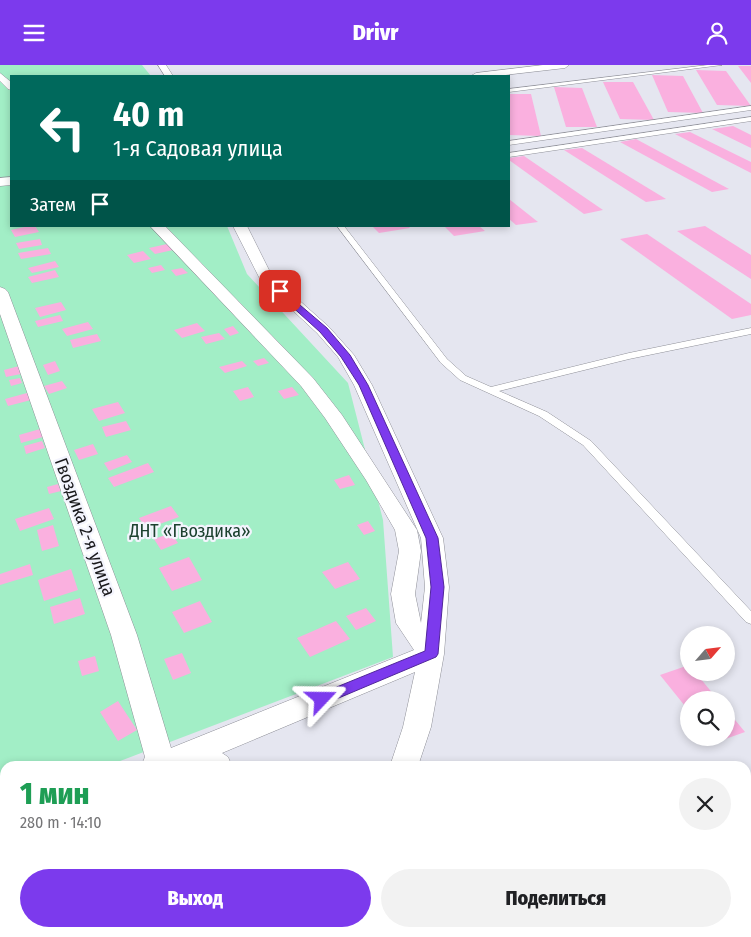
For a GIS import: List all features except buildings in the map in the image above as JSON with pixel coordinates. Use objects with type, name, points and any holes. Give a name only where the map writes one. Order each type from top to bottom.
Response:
[{"type":"street","points":[[484,75],[565,65]]},
{"type":"street","points":[[0,76],[10,86]]},
{"type":"street","points":[[158,227],[307,382],[333,415],[376,480],[406,531],[410,551],[403,594],[408,623],[431,654]]},
{"type":"street","points":[[240,227],[266,278],[324,330],[345,355],[364,385],[432,538],[437,587],[431,654],[417,727],[406,761]]},
{"type":"street","name":"Гвоздика 2-я улица","points":[[0,292],[124,635],[157,761]]},
{"type":"street","points":[[190,761],[206,759],[431,654]]},
{"type":"lane","points":[[510,91],[720,65]]},
{"type":"lane","points":[[510,143],[751,108]]},
{"type":"lane","points":[[698,116],[716,124]]},
{"type":"lane","points":[[510,155],[751,119]]},
{"type":"lane","points":[[341,227],[444,361],[463,379],[543,414],[588,443],[751,619]]},
{"type":"lane","points":[[490,390],[629,356],[751,331]]},
{"type":"green space","name":"ДНТ «Гвоздика»","points":[[0,65],[142,65],[150,75],[10,75],[10,227],[227,227],[247,274],[348,383],[383,520],[393,657],[120,761],[0,761]]},
{"type":"route","points":[[280,291],[324,330],[345,355],[364,385],[432,538],[437,587],[431,654],[322,699]]}]
